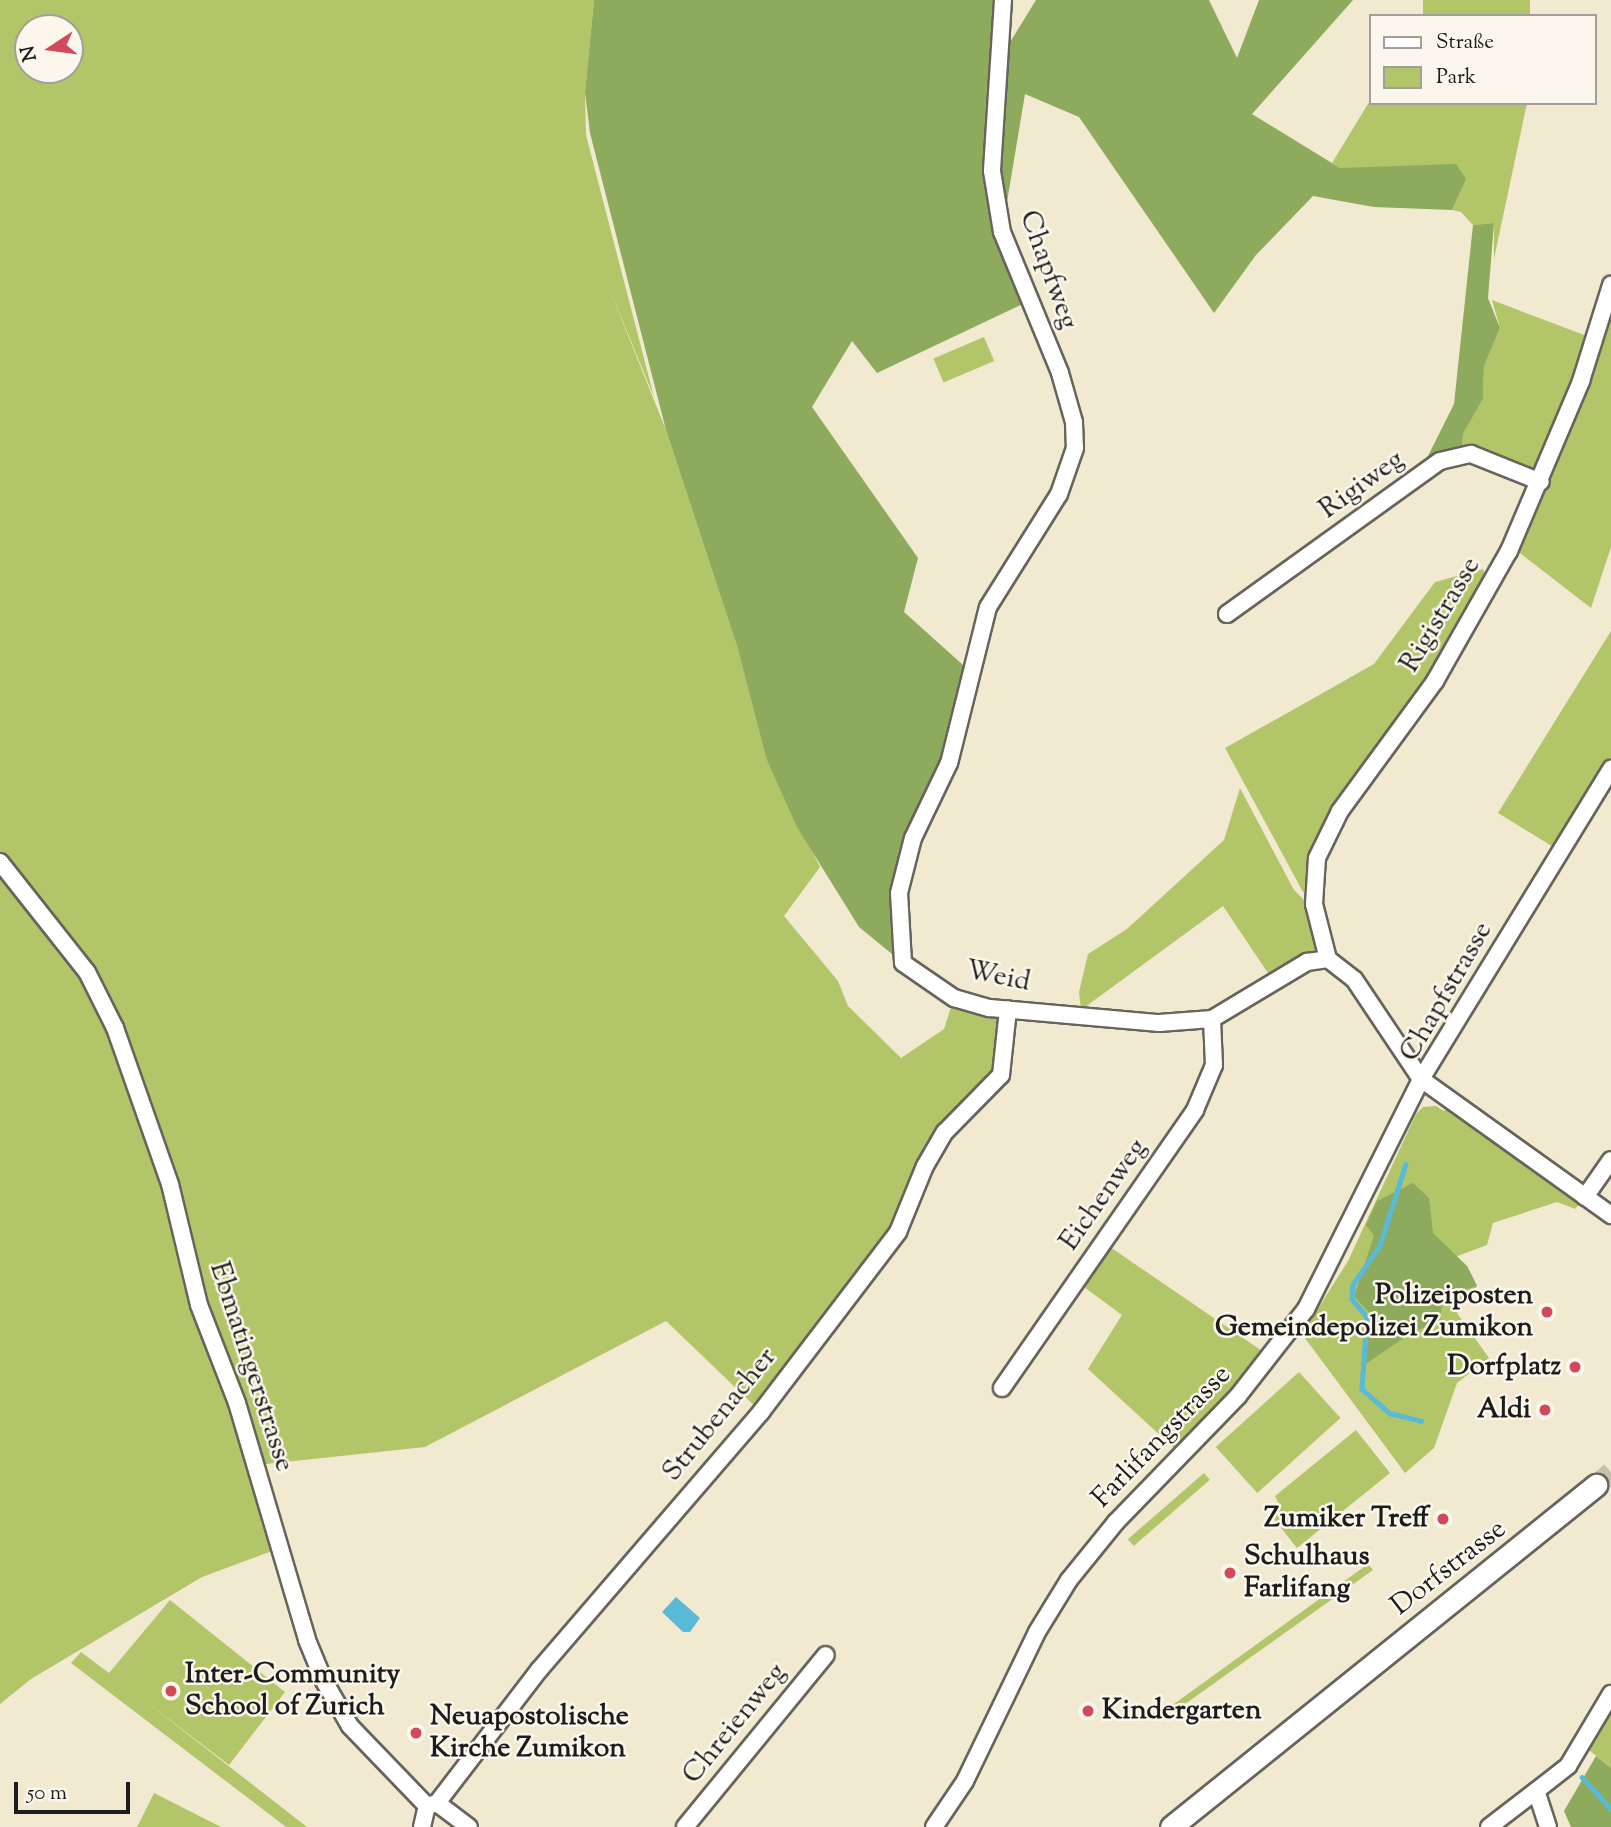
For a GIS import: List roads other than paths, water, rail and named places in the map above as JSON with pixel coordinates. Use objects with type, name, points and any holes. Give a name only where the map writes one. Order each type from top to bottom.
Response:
[{"type":"street","name":"Chapfweg","points":[[1003,0],[992,171],[1002,232],[1060,373],[1074,422],[1070,469]]},
{"type":"street","name":"Rigistrasse","points":[[1328,959],[1314,904],[1317,858],[1340,811],[1434,681],[1510,551],[1581,381],[1611,285]]},
{"type":"street","name":"Rigiweg","points":[[1227,614],[1440,461],[1471,454],[1541,482]]},
{"type":"street","name":"Weid","points":[[1070,469],[988,607],[949,762],[912,838],[898,893],[903,963],[954,998],[1008,1009],[1159,1023],[1212,1019],[1307,962],[1328,959]]},
{"type":"street","name":"Chapfstrasse","points":[[1611,769],[1421,1079],[1611,1215]]},
{"type":"street","name":"Ebmatingerstrasse","points":[[0,862],[87,972],[115,1028],[170,1184],[199,1305],[237,1403],[307,1640],[324,1681],[351,1726],[432,1805],[469,1827]]},
{"type":"street","points":[[1328,959],[1354,979],[1421,1079]]},
{"type":"street","name":"Strubenacher","points":[[422,1827],[432,1805],[540,1670],[761,1412],[898,1232],[925,1166],[945,1132],[1001,1074],[1007,1051],[1008,1009]]},
{"type":"street","name":"Eichenweg","points":[[1002,1388],[1195,1110],[1214,1065],[1212,1019]]},
{"type":"street","name":"Farlifangstrasse","points":[[934,1827],[965,1781],[1037,1632],[1069,1580],[1116,1522],[1238,1396],[1306,1309],[1421,1079]]},
{"type":"street","points":[[1585,1197],[1611,1160]]},
{"type":"street","name":"Dorfstrasse","points":[[1171,1827],[1596,1485]]},
{"type":"street","name":"Chreienweg","points":[[685,1827],[826,1656]]},
{"type":"street","points":[[1489,1827],[1568,1766],[1611,1695]]},
{"type":"street","points":[[1536,1791],[1548,1827]]},
{"type":"water","points":[[676,1597],[700,1618],[690,1632],[683,1632],[662,1612]]},
{"type":"waterway","points":[[1406,1164],[1380,1246],[1353,1285],[1352,1299],[1367,1317],[1362,1389],[1390,1413],[1421,1421]]},
{"type":"waterway","points":[[1582,1777],[1611,1809]]},
{"type":"tunnel","points":[[1596,1485],[1611,1472]]},
{"type":"place","name":"Polizeiposten Gemeindepolizei Zumikon","points":[[1547,1312]]},
{"type":"place","name":"Dorfplatz","points":[[1575,1367]]},
{"type":"place","name":"Aldi","points":[[1545,1410]]},
{"type":"place","name":"Zumiker Treff","points":[[1443,1519]]},
{"type":"place","name":"Schulhaus Farlifang","points":[[1230,1573]]},
{"type":"place","name":"Inter-Community School of Zurich","points":[[171,1691]]},
{"type":"place","name":"Kindergarten","points":[[1088,1711]]},
{"type":"place","name":"Neuapostolische Kirche Zumikon","points":[[416,1733]]}]
